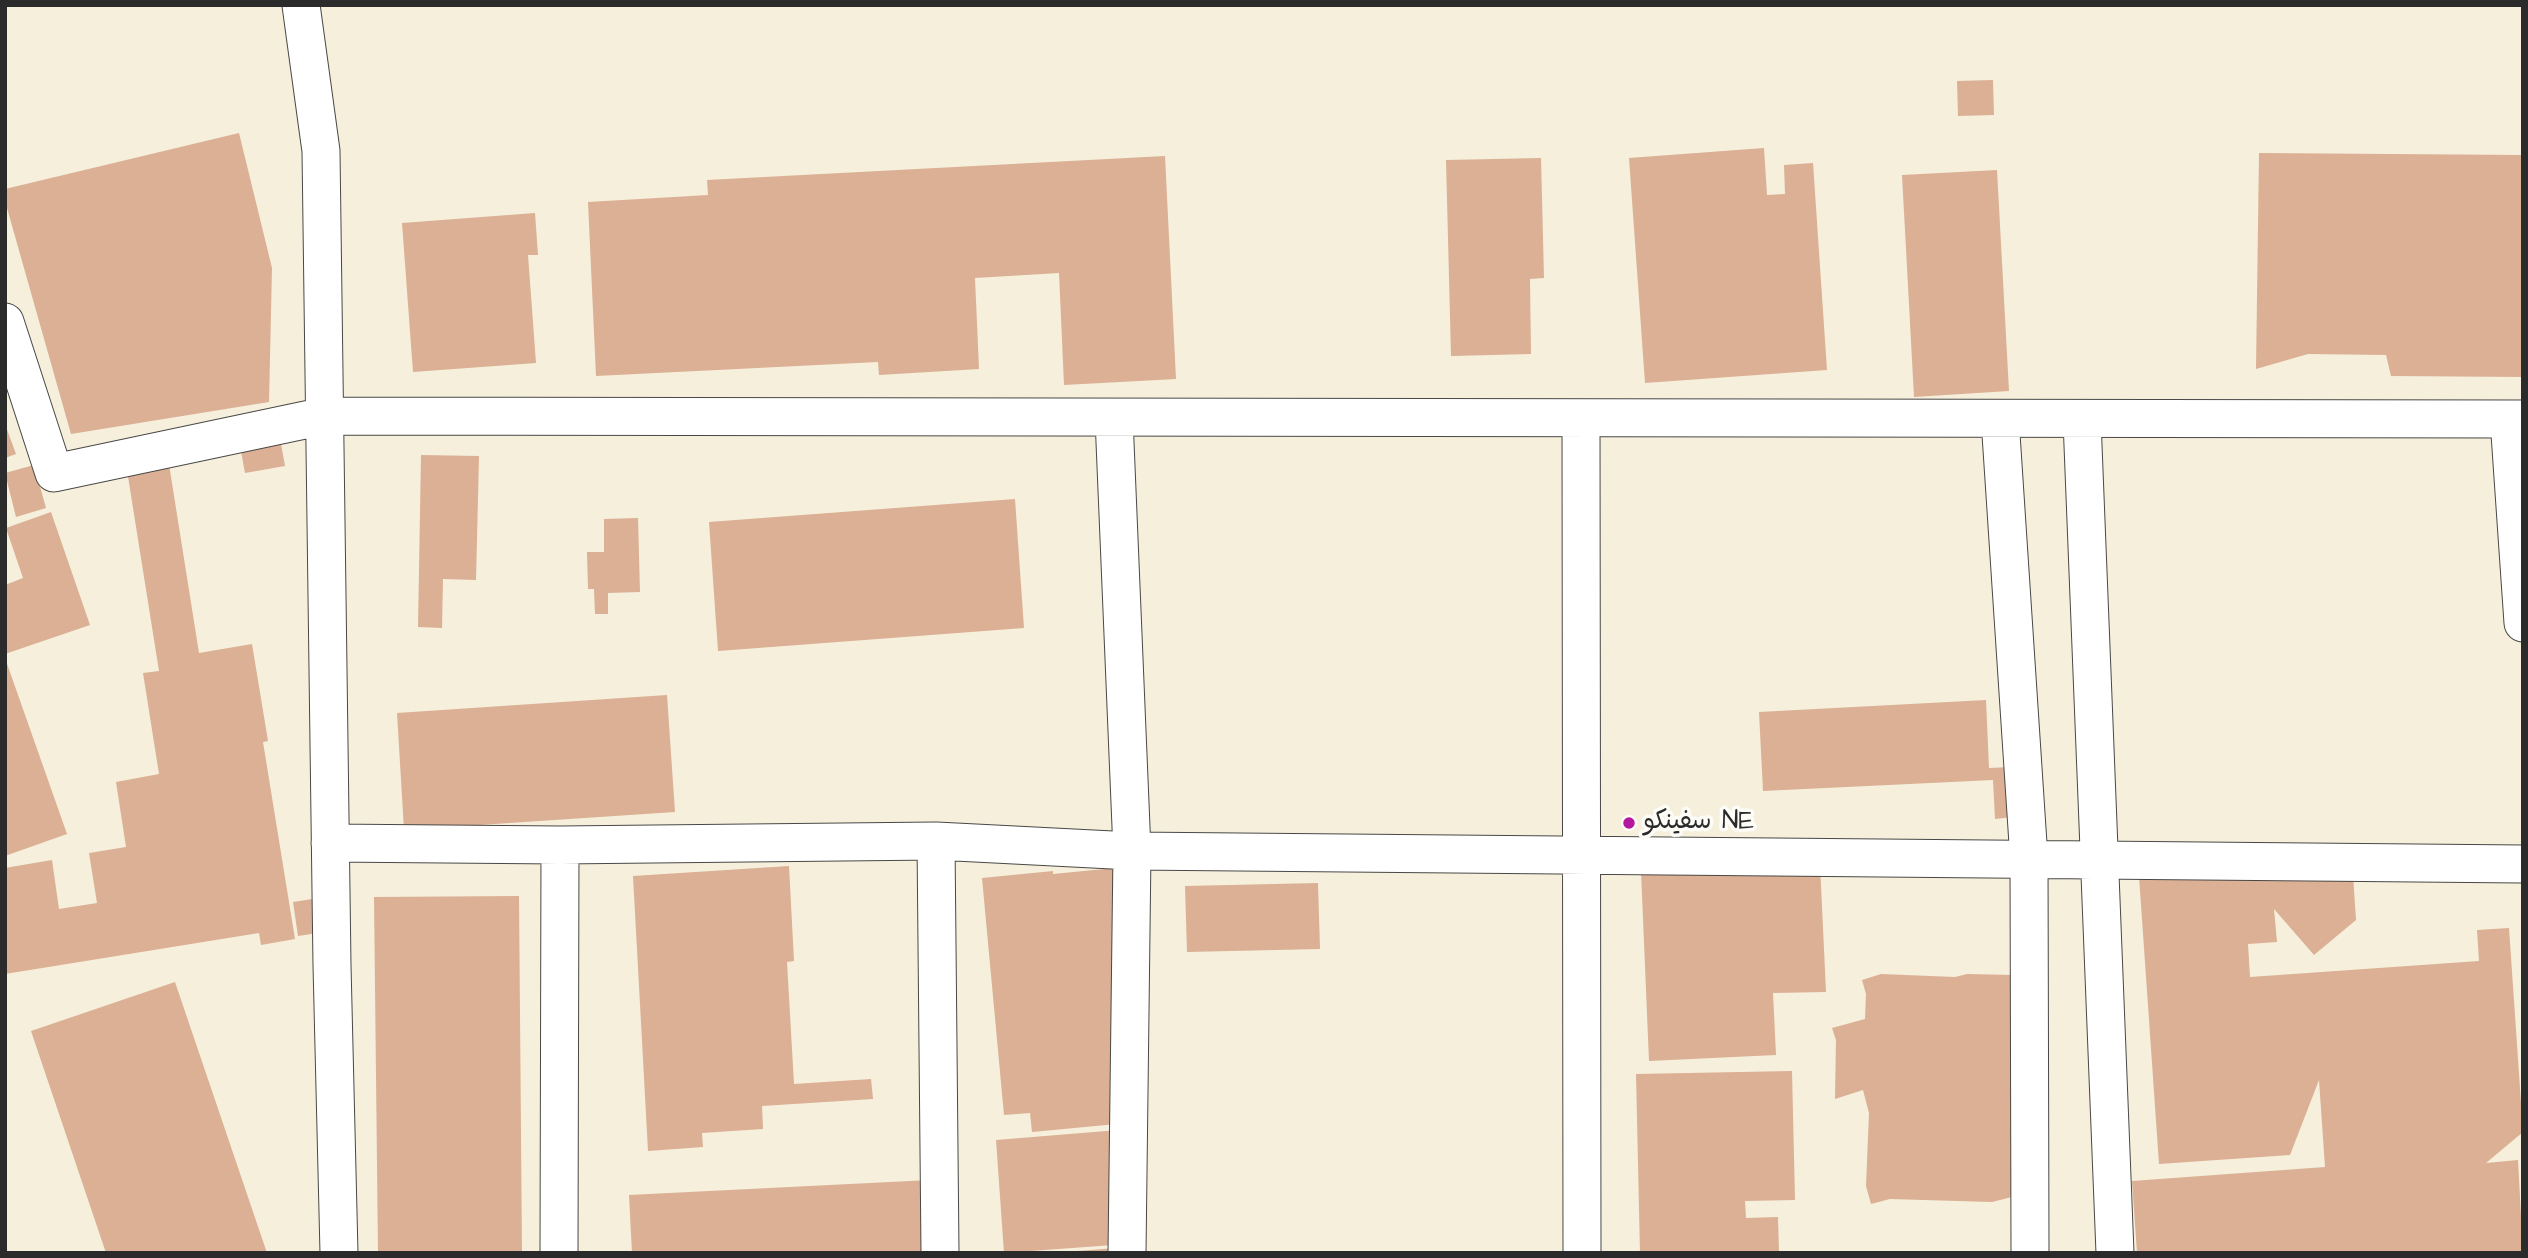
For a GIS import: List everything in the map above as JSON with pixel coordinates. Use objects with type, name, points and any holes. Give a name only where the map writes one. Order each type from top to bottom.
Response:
[{"type":"street","points":[[307,11],[321,151],[330,843],[339,1253]]},
{"type":"street","points":[[8,342],[54,473],[324,416],[2516,419],[2523,623]]},
{"type":"street","points":[[1114,418],[1132,850],[1127,1253]]},
{"type":"street","points":[[1581,418],[1582,1253]]},
{"type":"street","points":[[2000,419],[2029,859],[2030,1253]]},
{"type":"street","points":[[2082,420],[2115,1253]]},
{"type":"street","points":[[330,843],[560,845],[936,841],[1132,850],[2523,864]]},
{"type":"street","points":[[936,841],[940,1253]]},
{"type":"street","points":[[559,1253],[560,845]]},
{"type":"building","points":[[1993,80],[1994,115],[1958,116],[1957,81]]},
{"type":"building","points":[[239,133],[272,268],[269,402],[71,434],[5,201],[5,189]]},
{"type":"building","points":[[1764,148],[1767,195],[1785,194],[1784,165],[1813,163],[1827,370],[1645,383],[1629,158]]},
{"type":"building","points":[[2259,153],[2523,155],[2523,377],[2391,376],[2386,355],[2308,354],[2256,369]]},
{"type":"building","points":[[1165,156],[1176,379],[1064,385],[1059,273],[975,278],[979,369],[879,375],[878,362],[596,376],[588,202],[708,195],[707,180]]},
{"type":"building","points":[[1541,158],[1544,278],[1530,279],[1531,354],[1451,356],[1446,160]]},
{"type":"building","points":[[1997,170],[2009,391],[1914,397],[1902,175]]},
{"type":"building","points":[[535,213],[538,255],[528,255],[536,363],[413,372],[402,223]]},
{"type":"building","points":[[5,424],[16,454],[5,458]]},
{"type":"building","points":[[281,444],[285,466],[245,473],[241,451]]},
{"type":"building","points":[[421,455],[479,456],[476,580],[443,579],[442,628],[418,627]]},
{"type":"building","points":[[168,458],[199,653],[252,644],[268,741],[263,742],[295,939],[261,945],[259,933],[5,974],[5,868],[52,860],[59,909],[97,903],[89,853],[126,847],[116,782],[159,774],[143,673],[159,671],[126,464]]},
{"type":"building","points":[[34,465],[46,508],[16,517],[5,473]]},
{"type":"building","points":[[1015,499],[1024,628],[718,651],[709,522]]},
{"type":"building","points":[[51,512],[90,625],[5,654],[5,585],[23,578],[6,528]]},
{"type":"building","points":[[638,518],[640,592],[608,593],[608,614],[595,614],[594,589],[588,589],[587,552],[604,552],[604,519]]},
{"type":"building","points":[[5,658],[67,834],[5,856]]},
{"type":"building","points":[[667,695],[675,812],[404,830],[397,713]]},
{"type":"building","points":[[1986,700],[1989,768],[2011,767],[2013,817],[1995,819],[1993,780],[1763,791],[1759,712]]},
{"type":"building","points":[[2352,860],[2356,920],[2314,955],[2274,909],[2277,942],[2248,944],[2250,977],[2479,961],[2477,930],[2509,928],[2523,1132],[2486,1163],[2518,1160],[2523,1253],[2137,1253],[2132,1181],[2325,1167],[2319,1080],[2290,1155],[2159,1164],[2139,876]]},
{"type":"building","points":[[1820,864],[1826,992],[1773,993],[1776,1055],[1649,1061],[1641,871]]},
{"type":"building","points":[[789,866],[794,961],[787,962],[794,1084],[871,1079],[873,1099],[762,1106],[763,1129],[702,1133],[703,1147],[648,1151],[633,876]]},
{"type":"building","points":[[1115,868],[1138,1122],[1032,1132],[1030,1113],[1004,1115],[982,878]]},
{"type":"building","points":[[1318,883],[1320,949],[1187,952],[1185,886]]},
{"type":"building","points":[[519,896],[522,1253],[378,1253],[374,897]]},
{"type":"building","points":[[319,898],[325,932],[298,936],[293,902]]},
{"type":"building","points":[[1881,974],[1955,977],[1967,974],[2013,975],[2012,1197],[1992,1202],[1890,1199],[1871,1204],[1866,1186],[1869,1113],[1863,1090],[1835,1099],[1836,1040],[1832,1028],[1865,1019],[1866,994],[1862,980]]},
{"type":"building","points":[[175,982],[267,1253],[106,1253],[31,1031]]},
{"type":"building","points":[[1792,1071],[1795,1200],[1745,1201],[1746,1218],[1778,1217],[1779,1253],[1640,1253],[1636,1074]]},
{"type":"building","points":[[1131,1129],[1140,1243],[1004,1253],[996,1140]]},
{"type":"building","points":[[930,1180],[934,1253],[632,1253],[629,1195]]},
{"type":"building","points":[[1129,1247],[1130,1253],[1077,1253],[1077,1251]]},
{"type":"place","name":"سفينكو NE","points":[[1629,823]]}]
